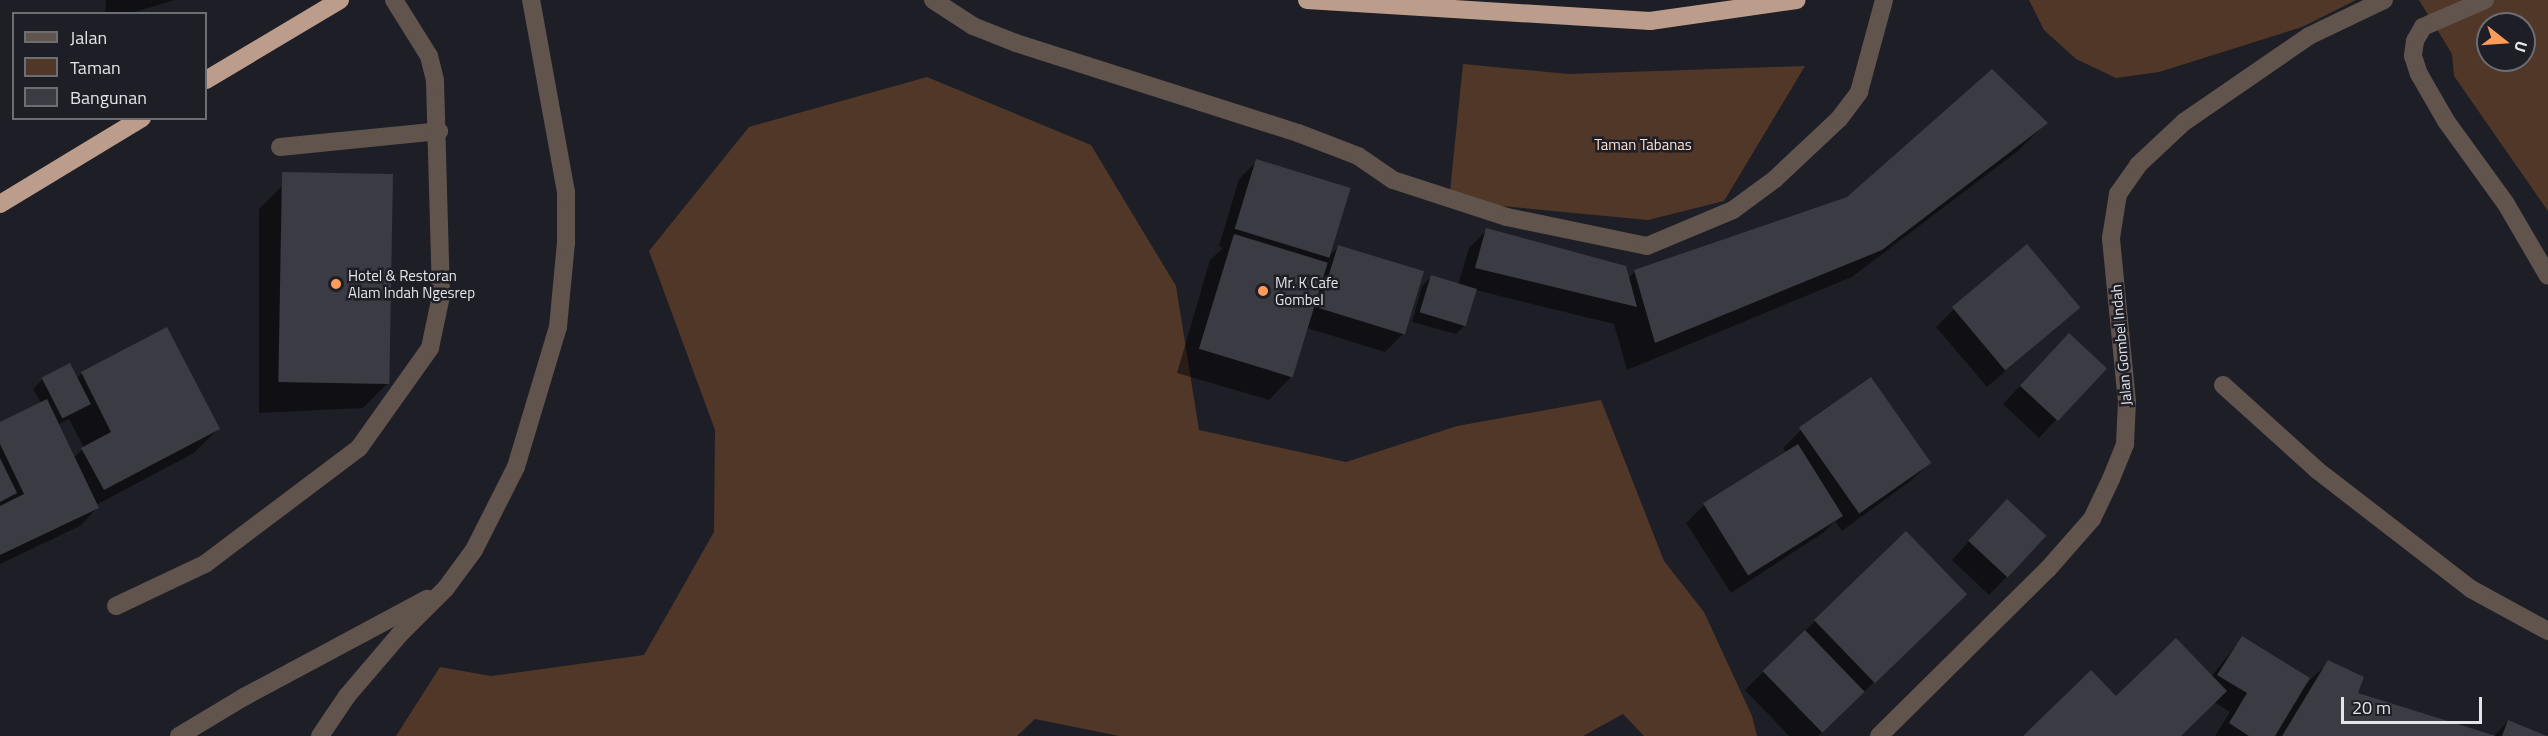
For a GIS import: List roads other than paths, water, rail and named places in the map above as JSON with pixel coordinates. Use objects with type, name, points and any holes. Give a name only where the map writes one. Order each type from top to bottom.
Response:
[{"type":"highway","points":[[1307,0],[1650,21],[1797,0]]},
{"type":"highway","points":[[207,79],[333,1]]},
{"type":"highway","points":[[0,204],[139,120]]},
{"type":"street","points":[[116,606],[205,564],[359,448],[430,348],[441,296],[439,131],[429,56],[394,0]]},
{"type":"street","points":[[320,736],[347,696],[400,634],[446,588],[474,550],[516,467],[558,327],[566,243],[566,192],[531,0]]},
{"type":"street","points":[[933,0],[973,26],[1016,43],[1298,133],[1358,156],[1394,180],[1507,217],[1647,246],[1733,210],[1775,179],[1839,119],[1859,92],[1884,0]]},
{"type":"street","name":"Jalan Gombel Indah","points":[[1880,736],[2048,568],[2092,519],[2111,479],[2125,444],[2127,402],[2111,238],[2118,195],[2138,165],[2184,122],[2309,36],[2384,0]]},
{"type":"street","points":[[2485,0],[2423,27],[2415,40],[2414,56],[2419,74],[2446,121],[2506,204],[2548,276]]},
{"type":"street","points":[[280,147],[439,131]]},
{"type":"street","points":[[2223,385],[2317,470],[2471,589],[2548,631]]},
{"type":"street","points":[[179,736],[244,697],[446,588]]},
{"type":"place","name":"Hotel & Restoran Alam Indah Ngesrep","points":[[336,284]]},
{"type":"place","name":"Mr. K Cafe Gombel","points":[[1263,291]]},
{"type":"park label","name":"Taman Tabanas","points":[[1643,145]]}]
